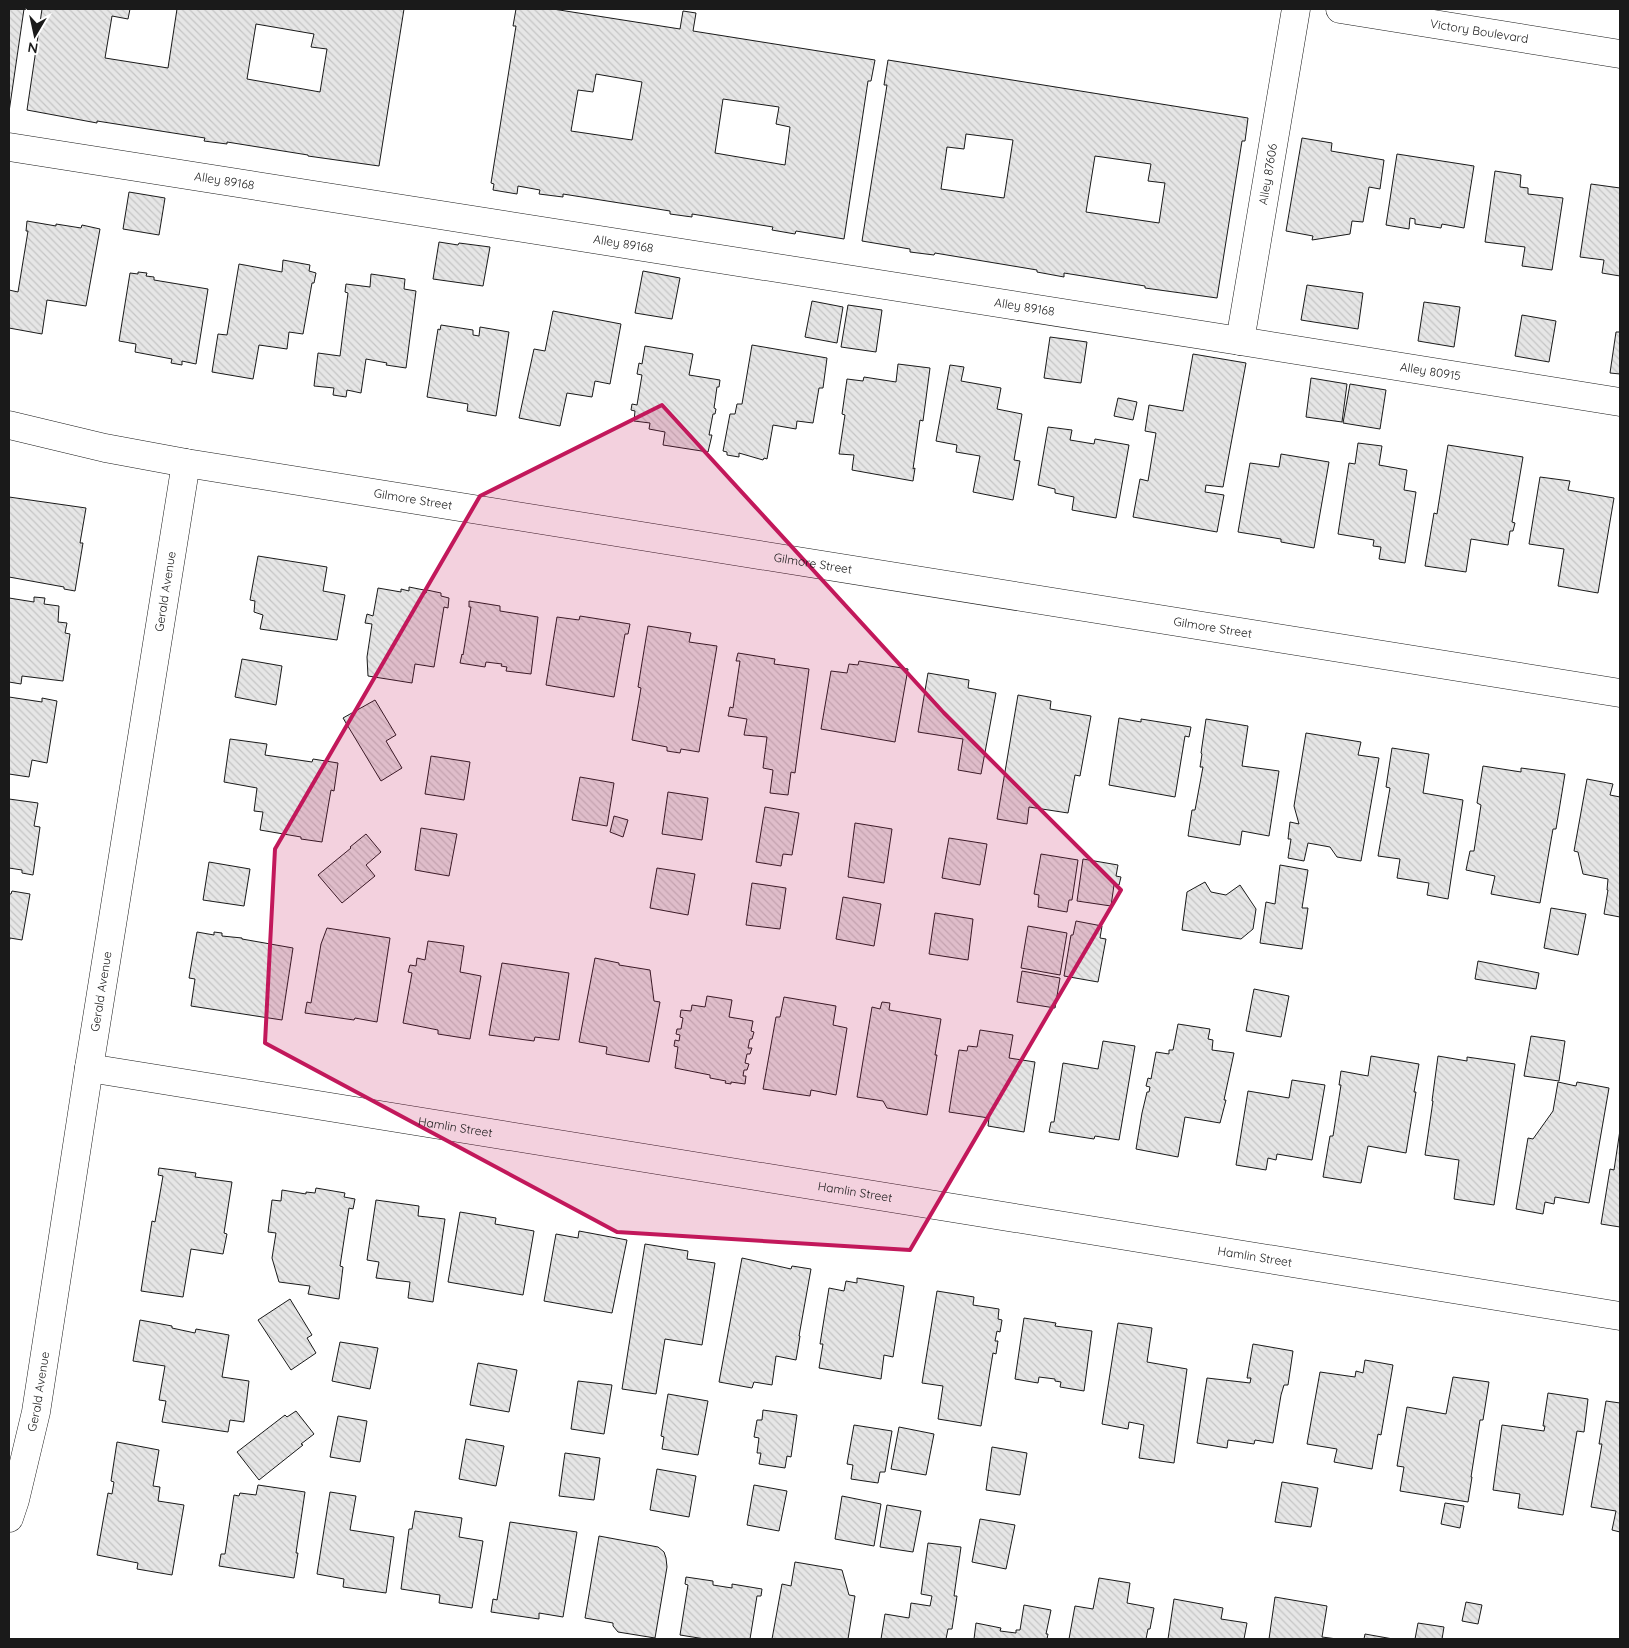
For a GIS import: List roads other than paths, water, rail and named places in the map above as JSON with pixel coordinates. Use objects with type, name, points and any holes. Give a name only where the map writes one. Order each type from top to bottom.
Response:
[{"type":"street","name":"Alley 87606","points":[[1240,341],[1296,9]]},
{"type":"street","name":"Victory Boulevard","points":[[1340,9],[1620,54]]},
{"type":"street","name":"Alley 89168","points":[[9,148],[1240,341]]},
{"type":"street","name":"Alley 80915","points":[[1240,341],[1620,402]]},
{"type":"street","name":"Gilmore Street","points":[[9,425],[105,448],[186,463],[1620,693]]},
{"type":"street","name":"Gerald Avenue","points":[[9,1518],[36,1412],[186,463]]},
{"type":"street","name":"Hamlin Street","points":[[89,1068],[1620,1316]]}]
